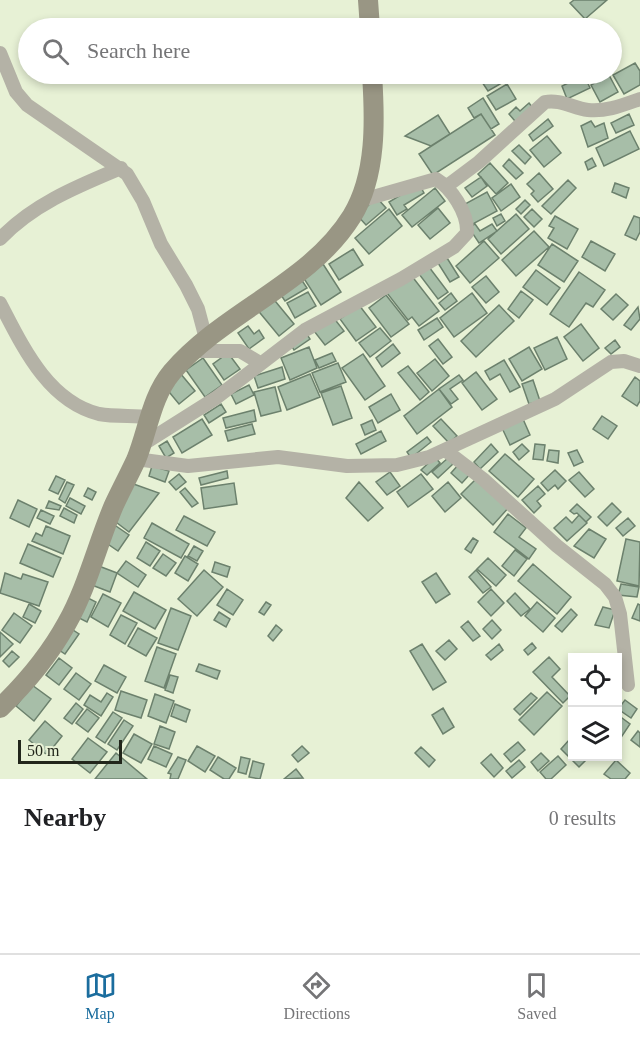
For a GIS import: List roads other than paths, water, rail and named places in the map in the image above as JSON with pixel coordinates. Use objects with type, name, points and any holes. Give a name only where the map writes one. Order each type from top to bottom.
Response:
[{"type":"main road","points":[[368,0],[369,18]]},
{"type":"main road","points":[[0,708],[20,689],[68,622],[114,505],[138,453],[164,382],[200,345],[322,254],[345,226],[359,201],[373,144],[372,84]]},
{"type":"street","points":[[0,53],[16,92],[27,105],[122,168],[135,186],[161,244],[198,309],[200,345],[240,351],[260,363]]},
{"type":"street","points":[[447,186],[479,162],[545,102],[558,101],[586,110],[605,110],[640,99]]},
{"type":"street","points":[[0,240],[33,211],[122,168]]},
{"type":"street","points":[[138,453],[305,330],[401,279],[459,244],[466,236],[467,225],[447,186],[431,179],[359,201]]},
{"type":"street","points":[[0,303],[29,360],[47,380],[68,397],[100,414],[150,417]]},
{"type":"street","points":[[138,453],[188,466],[278,457],[347,466],[380,466],[416,460],[445,450],[565,394],[611,362],[624,361],[640,366]]},
{"type":"street","points":[[445,450],[483,479],[557,546],[605,584],[615,597],[620,614],[628,685]]}]
